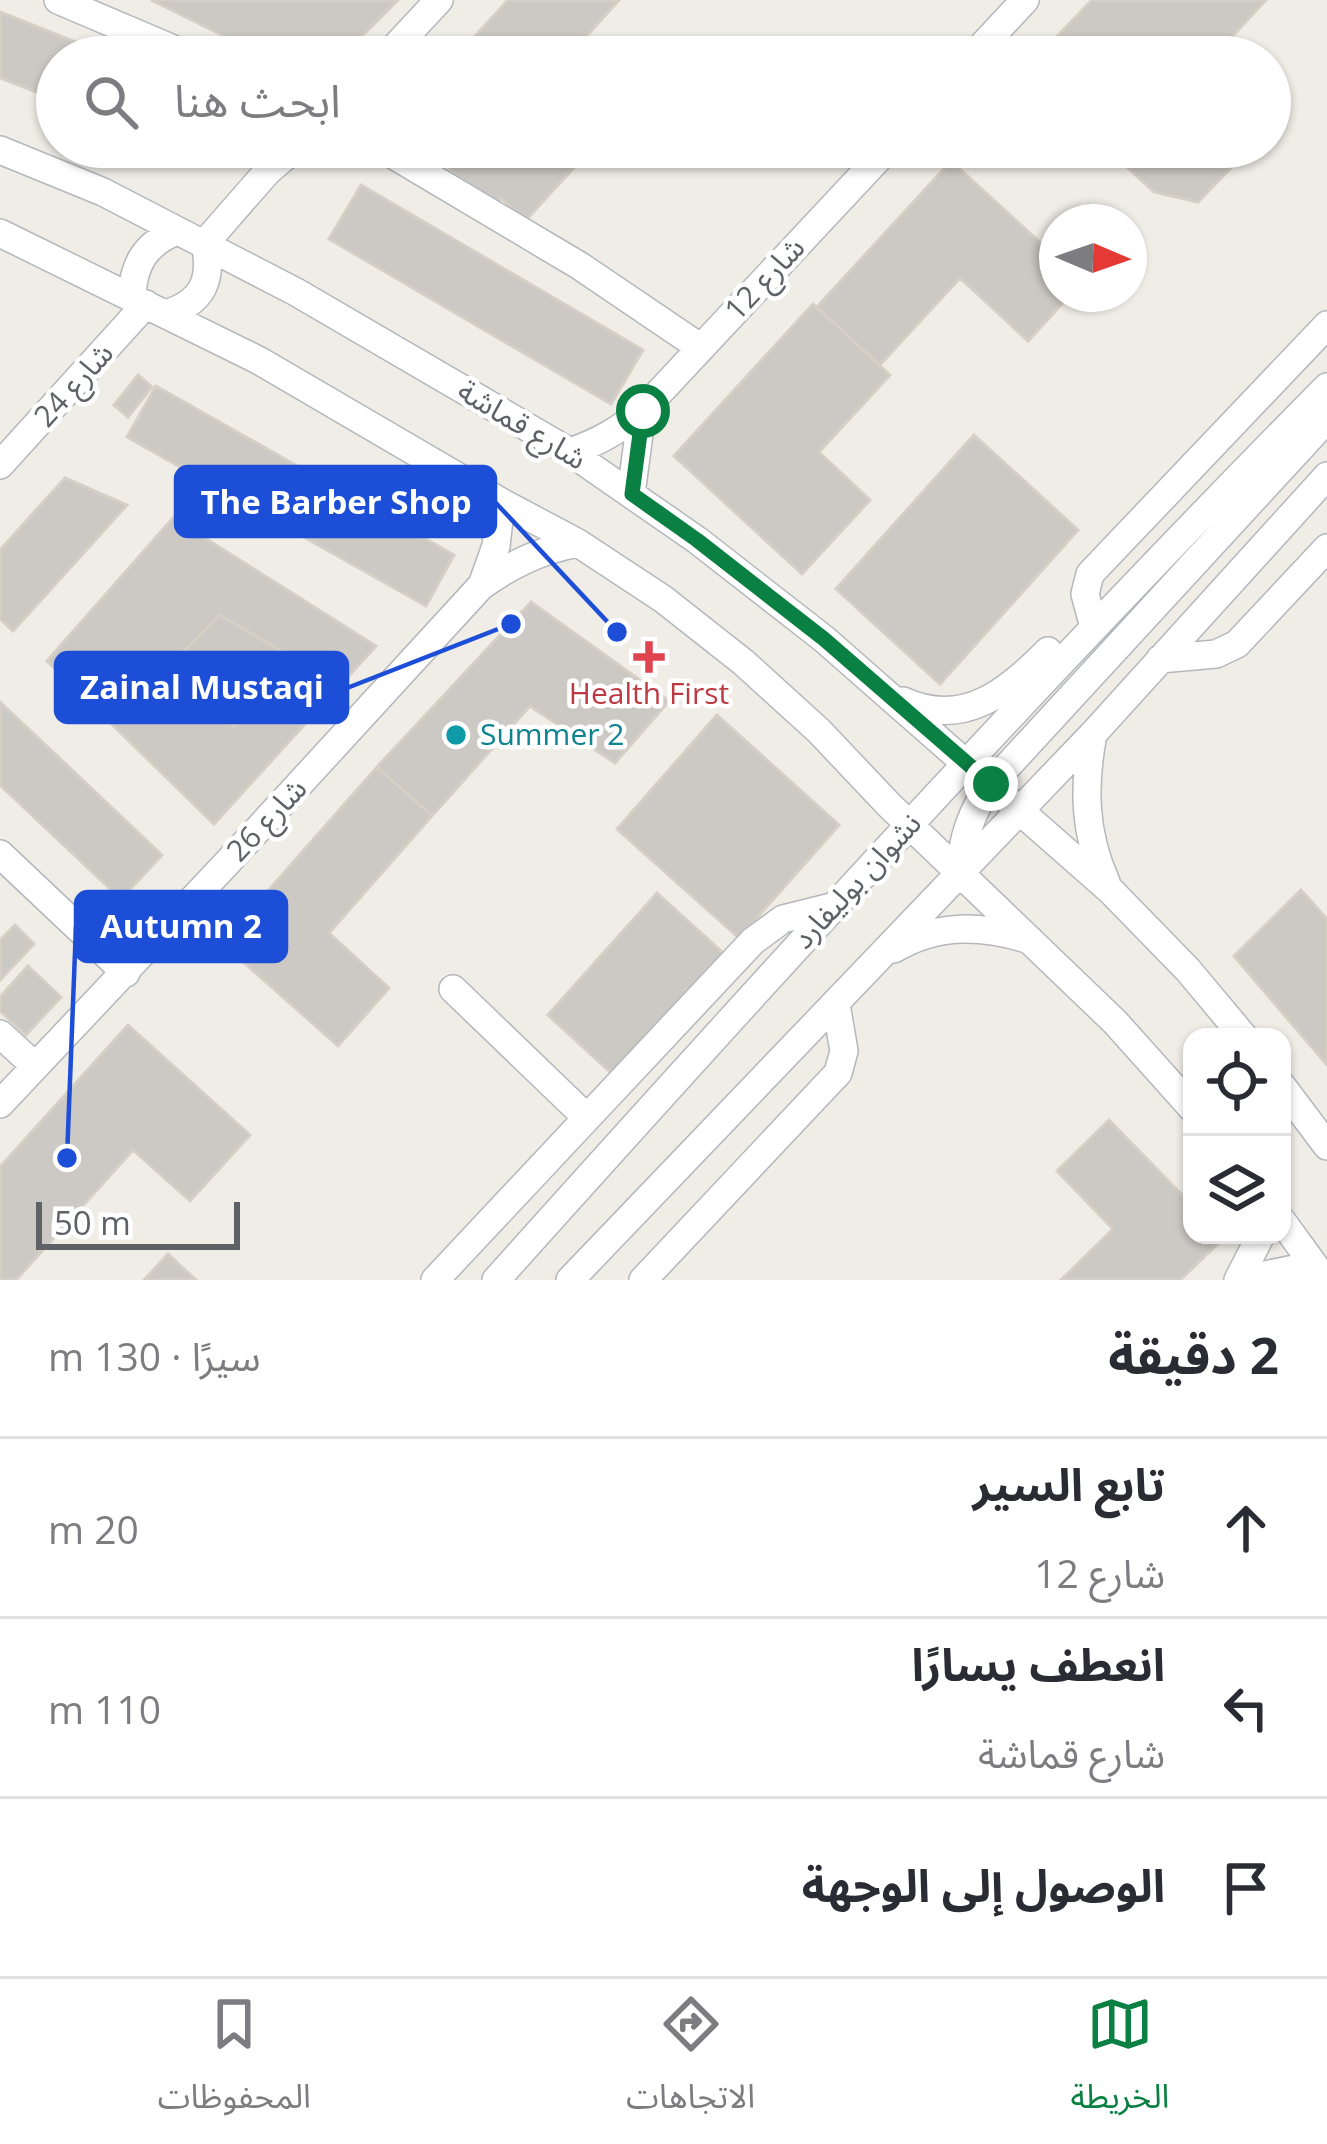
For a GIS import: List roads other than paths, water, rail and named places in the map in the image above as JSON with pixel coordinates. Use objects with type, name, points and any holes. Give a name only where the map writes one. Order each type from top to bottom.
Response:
[{"type":"street","points":[[58,0],[143,36]]},
{"type":"street","points":[[406,36],[439,0]]},
{"type":"street","points":[[992,36],[1025,0]]},
{"type":"street","name":"شارع قماشة","points":[[0,150],[36,165]]},
{"type":"street","name":"شارع قماشة","points":[[43,168],[205,243],[296,292],[570,452],[632,494],[761,589],[991,784],[1111,891],[1236,1028]]},
{"type":"street","points":[[148,305],[183,308],[198,296],[207,280],[205,243],[272,168]]},
{"type":"street","points":[[415,168],[580,266],[701,348]]},
{"type":"street","name":"شارع 12","points":[[570,452],[609,436],[643,411],[869,168]]},
{"type":"street","points":[[148,305],[132,279],[138,263],[147,248],[177,231]]},
{"type":"street","points":[[3,238],[258,360],[578,543],[663,599],[819,730],[910,825],[1115,1022],[1183,1098]]},
{"type":"street","name":"شارع 24","points":[[0,465],[148,305]]},
{"type":"street","points":[[889,694],[937,710],[981,704],[1002,694],[1060,642],[1091,629],[1085,594],[1090,574],[1327,325]]},
{"type":"street","name":"نشوان بوليفارد","points":[[496,1280],[831,907],[1091,629],[1327,387]]},
{"type":"street","points":[[632,494],[643,411]]},
{"type":"street","points":[[960,873],[967,826],[991,784],[1327,419]]},
{"type":"street","points":[[570,1280],[1093,734],[1327,476]]},
{"type":"street","name":"شارع 26","points":[[481,586],[496,545],[501,502]]},
{"type":"street","name":"شارع 26","points":[[0,1104],[481,586],[527,557],[578,543]]},
{"type":"street","points":[[1160,659],[1204,656],[1237,644],[1327,548]]},
{"type":"street","points":[[1093,734],[1085,803],[1098,863],[1111,891]]},
{"type":"street","points":[[0,854],[126,973]]},
{"type":"street","points":[[435,1280],[767,928],[801,913],[831,907]]},
{"type":"street","points":[[880,958],[920,937],[965,928],[1000,931],[1033,941]]},
{"type":"street","points":[[453,988],[586,1118]]},
{"type":"street","points":[[643,1280],[838,1073],[844,1051],[836,1004]]},
{"type":"street","points":[[0,1034],[35,1066]]},
{"type":"street","points":[[1291,1097],[1325,1140]]},
{"type":"street","points":[[1291,1234],[1319,1273]]},
{"type":"street","points":[[1239,1280],[1257,1244]]},
{"type":"street","points":[[1239,1280],[1319,1273]]},
{"type":"place","name":"Zainal Mustaqi","points":[[511,624]]},
{"type":"place","name":"The Barber Shop","points":[[617,632]]},
{"type":"place","name":"Health First","points":[[649,657]]},
{"type":"place","name":"Summer 2","points":[[456,735]]},
{"type":"place","name":"Autumn 2","points":[[67,1158]]}]
